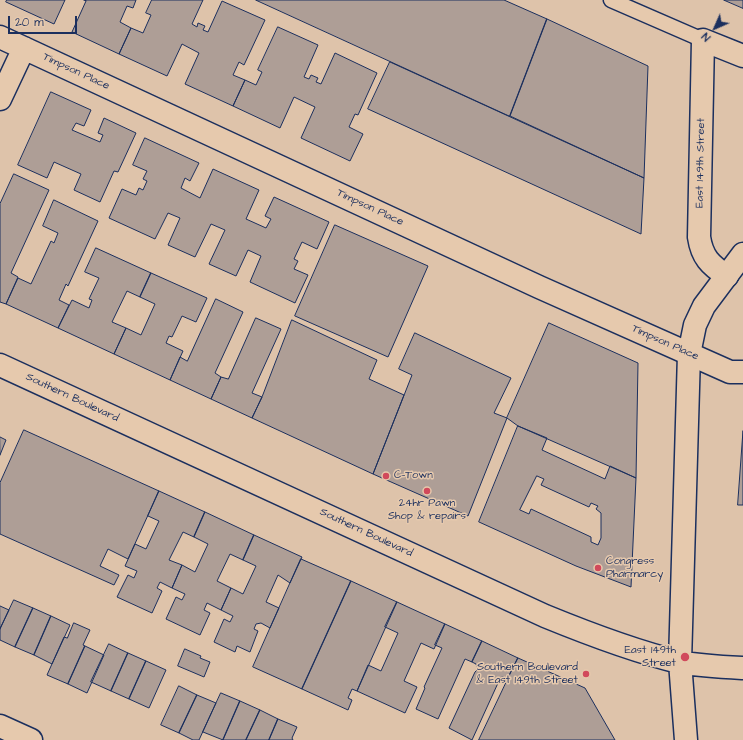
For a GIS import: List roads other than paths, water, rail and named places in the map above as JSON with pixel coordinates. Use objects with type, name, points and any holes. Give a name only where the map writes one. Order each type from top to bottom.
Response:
[{"type":"main road","name":"Timpson Place","points":[[0,37],[539,287],[730,372],[743,372]]},
{"type":"main road","points":[[704,40],[743,56]]},
{"type":"main road","name":"East 149th Street","points":[[704,40],[699,237],[701,247],[707,259],[714,267],[726,276]]},
{"type":"main road","points":[[0,99],[24,48]]},
{"type":"main road","points":[[686,740],[680,662],[689,354],[695,325],[704,306],[743,254]]},
{"type":"main road","name":"Southern Boulevard","points":[[0,365],[545,616],[597,637],[680,662],[743,668]]},
{"type":"main road","points":[[0,726],[31,740]]},
{"type":"lane","points":[[611,0],[704,40]]},
{"type":"place","name":"C-Town","points":[[386,476]]},
{"type":"place","name":"24hr Pawn Shop & repairs","points":[[427,491]]},
{"type":"place","name":"Congress Pharmarcy","points":[[598,568]]},
{"type":"place","name":"East 149th Street","points":[[685,657]]},
{"type":"place","name":"Southern Boulevard & East 149th Street","points":[[586,674]]}]
